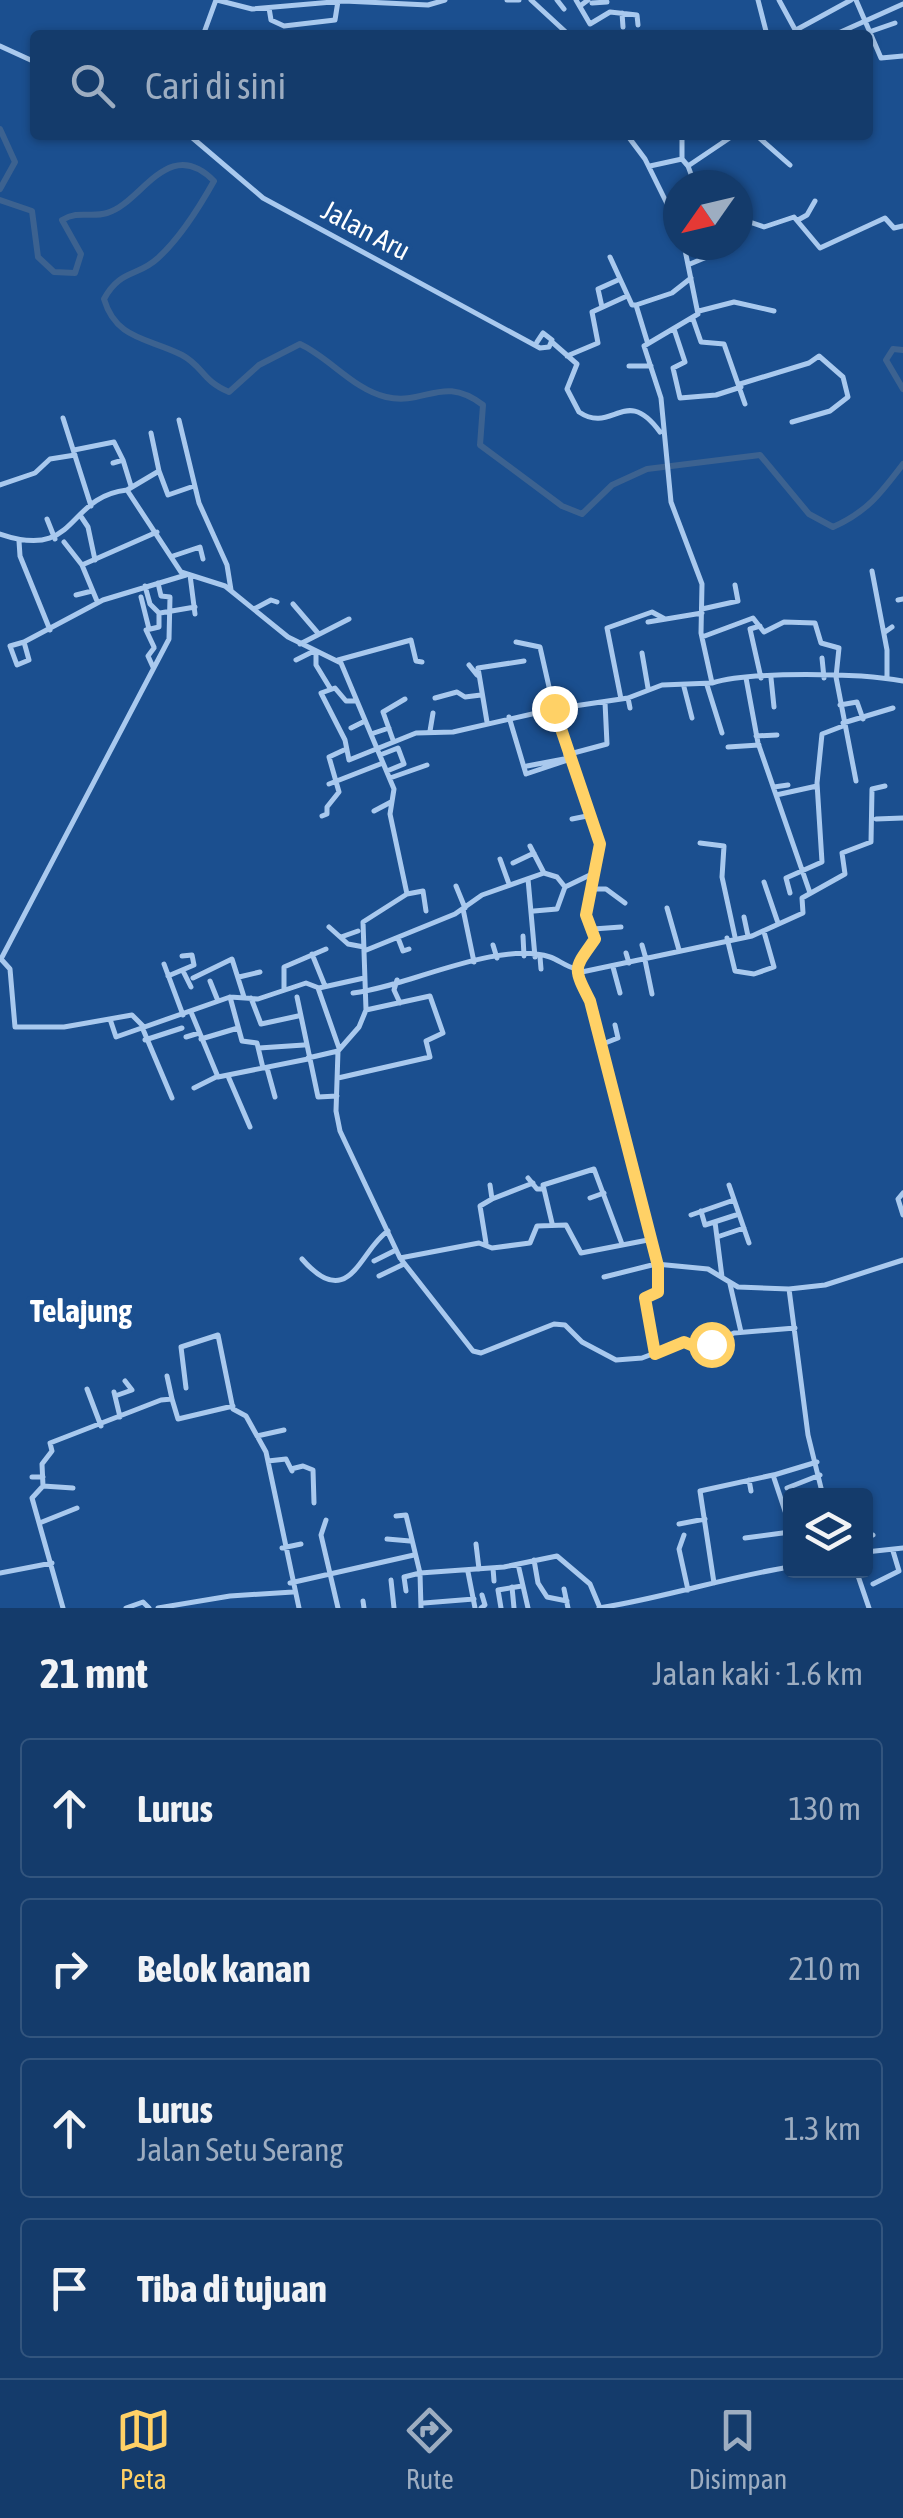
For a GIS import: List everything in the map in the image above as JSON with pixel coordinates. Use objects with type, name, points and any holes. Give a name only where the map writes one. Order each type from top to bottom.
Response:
[{"type":"street","points":[[205,30],[216,0],[269,8],[316,1],[428,5],[445,0]]},
{"type":"street","points":[[507,0],[519,0]]},
{"type":"street","points":[[622,0],[623,27]]},
{"type":"street","points":[[758,0],[767,30]]},
{"type":"street","points":[[779,0],[795,30]]},
{"type":"street","points":[[802,30],[854,0],[868,30]]},
{"type":"street","points":[[269,8],[271,20],[295,25],[336,20],[338,1]]},
{"type":"street","points":[[534,1],[565,30]]},
{"type":"street","points":[[560,1],[564,9]]},
{"type":"street","points":[[608,13],[607,1],[578,3],[582,16],[594,25],[608,13],[622,13],[637,14],[638,26]]},
{"type":"street","points":[[845,30],[892,3],[903,4]]},
{"type":"street","points":[[582,16],[591,4]]},
{"type":"street","points":[[873,31],[894,23]]},
{"type":"street","points":[[873,41],[881,58],[903,56]]},
{"type":"street","points":[[0,46],[30,60]]},
{"type":"street","name":"Jalan Aru","points":[[194,140],[264,198],[536,342]]},
{"type":"street","points":[[632,140],[663,194]]},
{"type":"street","points":[[682,140],[682,158],[689,170]]},
{"type":"street","points":[[688,166],[726,140]]},
{"type":"street","points":[[762,140],[790,165]]},
{"type":"street","points":[[650,166],[682,158]]},
{"type":"street","points":[[798,220],[807,216],[814,201]]},
{"type":"street","points":[[753,223],[763,226],[792,217],[820,248],[885,218],[894,228],[903,226]]},
{"type":"street","points":[[610,257],[632,306],[672,293],[692,277]]},
{"type":"street","points":[[689,260],[699,311]]},
{"type":"street","points":[[690,264],[700,260]]},
{"type":"street","points":[[602,307],[598,289],[618,280]]},
{"type":"street","points":[[567,356],[598,343],[591,315],[627,296]]},
{"type":"street","points":[[647,340],[692,319],[699,311],[734,302],[751,310],[774,311]]},
{"type":"street","points":[[636,305],[661,398],[668,484],[702,584],[702,637],[722,733]]},
{"type":"street","points":[[692,319],[701,342],[724,344],[745,404]]},
{"type":"street","points":[[674,328],[685,362],[673,368],[680,398],[716,395],[819,356],[843,377],[848,397],[830,411],[792,422]]},
{"type":"street","points":[[552,343],[545,349],[536,342],[545,333],[577,364],[566,390],[579,412],[598,419],[634,409],[647,413],[662,435]]},
{"type":"street","points":[[629,366],[651,366]]},
{"type":"street","points":[[64,418],[91,506]]},
{"type":"street","points":[[179,420],[195,485],[232,590]]},
{"type":"street","points":[[151,433],[168,495],[195,485]]},
{"type":"street","points":[[0,485],[35,473],[50,460],[114,442],[129,488],[188,575],[195,610],[159,613],[150,606],[145,586]]},
{"type":"street","points":[[113,463],[123,460]]},
{"type":"street","points":[[0,534],[37,543],[55,538],[91,506],[159,470]]},
{"type":"street","points":[[80,516],[88,527],[95,560]]},
{"type":"street","points":[[48,519],[55,538]]},
{"type":"street","points":[[82,565],[157,532]]},
{"type":"street","points":[[19,541],[20,556],[50,630]]},
{"type":"street","points":[[64,542],[82,565],[98,602]]},
{"type":"street","points":[[173,556],[218,545]]},
{"type":"street","points":[[200,547],[203,560]]},
{"type":"street","points":[[872,572],[884,632],[887,678]]},
{"type":"street","points":[[24,642],[29,660],[18,665],[10,646],[50,630],[98,602],[188,575],[232,590],[300,644],[338,660],[412,640],[417,661],[422,662]]},
{"type":"street","points":[[158,583],[161,596],[170,597],[171,630],[2,959],[10,969],[15,1027],[64,1028],[135,1015],[172,1098]]},
{"type":"street","points":[[648,622],[738,601],[734,585]]},
{"type":"street","points":[[76,595],[92,591]]},
{"type":"street","points":[[141,596],[149,629],[146,634],[158,650]]},
{"type":"street","points":[[254,609],[271,600],[277,602]]},
{"type":"street","points":[[293,604],[317,632]]},
{"type":"street","points":[[630,708],[607,628],[652,612],[665,619]]},
{"type":"street","points":[[149,629],[159,627],[159,613]]},
{"type":"street","points":[[702,637],[753,618],[766,632],[784,622],[814,623],[821,643],[840,648],[836,677],[856,780]]},
{"type":"street","points":[[300,644],[317,632],[349,620]]},
{"type":"street","points":[[760,626],[750,630],[761,678]]},
{"type":"street","points":[[884,632],[892,627]]},
{"type":"street","points":[[516,642],[540,647],[567,758],[592,815],[600,848],[586,915],[595,939],[578,957],[577,971],[657,1265],[658,1292],[645,1298],[655,1354]]},
{"type":"street","points":[[154,667],[148,656],[158,650]]},
{"type":"street","points":[[296,660],[315,651]]},
{"type":"street","points":[[315,651],[316,664],[330,688]]},
{"type":"street","points":[[642,653],[648,688]]},
{"type":"street","points":[[822,658],[824,678]]},
{"type":"street","points":[[338,660],[388,775],[394,801],[390,814],[407,894]]},
{"type":"street","points":[[476,674],[483,665],[524,661]]},
{"type":"street","points":[[469,665],[476,674],[487,722]]},
{"type":"street","points":[[746,678],[756,735],[810,893]]},
{"type":"street","points":[[329,784],[380,755],[394,741],[430,732],[453,732],[554,708],[606,702],[648,688],[746,678],[903,681]]},
{"type":"street","points":[[771,678],[774,706]]},
{"type":"street","points":[[684,687],[692,718]]},
{"type":"street","points":[[356,701],[346,701],[336,688],[330,688],[322,697],[345,740],[349,760],[398,749],[404,764],[388,775]]},
{"type":"street","points":[[434,698],[457,692],[480,695]]},
{"type":"street","points":[[394,741],[383,710],[405,699]]},
{"type":"street","points":[[508,718],[526,774],[607,744],[606,702]]},
{"type":"street","points":[[840,705],[857,702],[863,719]]},
{"type":"street","points":[[790,893],[785,878],[822,862],[817,786],[822,734],[893,708]]},
{"type":"street","points":[[430,732],[432,712]]},
{"type":"street","points":[[351,728],[365,721]]},
{"type":"street","points":[[370,734],[389,728]]},
{"type":"street","points":[[746,735],[777,735]]},
{"type":"street","points":[[728,746],[759,745]]},
{"type":"street","points":[[322,816],[328,814],[327,806],[338,795],[328,758],[344,750]]},
{"type":"street","points":[[527,766],[567,758]]},
{"type":"street","points":[[388,775],[427,765]]},
{"type":"street","points":[[774,787],[788,785]]},
{"type":"street","points":[[776,795],[817,786]]},
{"type":"street","points":[[875,819],[872,789],[886,786]]},
{"type":"street","points":[[374,811],[394,801]]},
{"type":"street","points":[[860,804],[873,802]]},
{"type":"street","points":[[572,819],[592,815]]},
{"type":"street","points":[[353,993],[496,958],[552,957],[577,971],[613,967],[764,932],[803,913],[801,899],[845,874],[842,853],[871,842],[870,822],[903,818]]},
{"type":"street","points":[[700,843],[724,846],[722,877],[736,937]]},
{"type":"street","points":[[513,863],[532,850],[544,873]]},
{"type":"street","points":[[500,858],[509,884]]},
{"type":"street","points":[[329,927],[351,946],[364,949],[398,938],[509,884],[544,873],[556,877],[565,887]]},
{"type":"street","points":[[534,911],[557,909],[565,887],[592,874]]},
{"type":"street","points":[[528,878],[542,969]]},
{"type":"street","points":[[764,882],[778,923]]},
{"type":"street","points":[[456,886],[474,962]]},
{"type":"street","points":[[593,889],[606,890],[625,904]]},
{"type":"street","points":[[194,1088],[218,1076],[339,1050],[359,1028],[366,1010],[364,920],[407,894],[422,892],[426,910]]},
{"type":"street","points":[[667,908],[678,950]]},
{"type":"street","points":[[744,917],[748,936]]},
{"type":"street","points":[[593,929],[622,926]]},
{"type":"street","points":[[341,937],[358,931]]},
{"type":"street","points":[[727,938],[736,971],[754,974],[774,967],[764,932]]},
{"type":"street","points":[[523,936],[524,956]]},
{"type":"street","points":[[398,938],[403,951],[410,950]]},
{"type":"street","points":[[492,945],[496,958]]},
{"type":"street","points":[[642,945],[652,994]]},
{"type":"street","points":[[284,990],[284,966],[326,950]]},
{"type":"street","points":[[626,953],[629,963]]},
{"type":"street","points":[[312,954],[339,1050],[340,1131],[402,1261],[477,1354],[560,1324],[610,1358],[655,1354],[684,1342],[706,1346],[741,1332],[795,1328]]},
{"type":"street","points":[[168,976],[195,963],[192,955],[182,956]]},
{"type":"street","points":[[193,978],[232,959],[260,1024],[298,1016]]},
{"type":"street","points":[[164,964],[183,1015]]},
{"type":"street","points":[[613,967],[620,993]]},
{"type":"street","points":[[183,970],[191,987]]},
{"type":"street","points":[[239,976],[260,972]]},
{"type":"street","points":[[110,1019],[115,1038],[230,997],[247,998],[308,982],[322,987],[365,978]]},
{"type":"street","points":[[397,980],[394,990],[401,1004]]},
{"type":"street","points":[[210,981],[218,1002]]},
{"type":"street","points":[[230,997],[243,1042],[256,1042],[275,1097]]},
{"type":"street","points":[[338,1078],[431,1056],[426,1041],[443,1031],[431,997],[366,1010]]},
{"type":"street","points":[[297,998],[318,1097],[337,1096]]},
{"type":"street","points":[[191,1012],[218,1076]]},
{"type":"street","points":[[600,1045],[618,1038],[615,1025]]},
{"type":"street","points":[[145,1040],[182,1028]]},
{"type":"street","points":[[186,1037],[238,1028]]},
{"type":"street","points":[[258,1048],[304,1045]]},
{"type":"street","points":[[228,1076],[250,1126]]},
{"type":"street","points":[[542,1189],[556,1179],[594,1169],[622,1244]]},
{"type":"street","points":[[552,1223],[542,1189],[531,1180],[480,1204],[486,1243],[492,1248],[530,1243],[537,1226],[552,1223],[566,1225],[581,1253],[648,1240]]},
{"type":"street","points":[[490,1185],[492,1199]]},
{"type":"street","points":[[729,1185],[749,1242]]},
{"type":"street","points":[[903,1193],[898,1200],[903,1215]]},
{"type":"street","points":[[590,1198],[604,1194]]},
{"type":"street","points":[[691,1215],[734,1200]]},
{"type":"street","points":[[701,1212],[706,1225],[739,1214]]},
{"type":"street","points":[[715,1222],[720,1236],[722,1276]]},
{"type":"street","points":[[720,1236],[744,1228]]},
{"type":"street","points":[[302,1259],[320,1276],[346,1277],[365,1264],[388,1232]]},
{"type":"street","points":[[379,1276],[402,1261],[486,1243]]},
{"type":"street","points":[[374,1261],[396,1250]]},
{"type":"street","points":[[604,1277],[657,1265],[706,1269],[736,1288],[789,1288],[825,1284],[903,1260]]},
{"type":"street","points":[[736,1288],[741,1332]]},
{"type":"street","points":[[789,1288],[808,1435],[822,1488]]},
{"type":"street","points":[[186,1388],[181,1347],[218,1335],[233,1406],[246,1416],[268,1461],[282,1548],[298,1608]]},
{"type":"street","points":[[167,1376],[176,1416]]},
{"type":"street","points":[[125,1381],[134,1407]]},
{"type":"street","points":[[169,1387],[178,1384]]},
{"type":"street","points":[[87,1389],[100,1426]]},
{"type":"street","points":[[120,1418],[114,1394],[130,1391]]},
{"type":"street","points":[[63,1608],[42,1522],[32,1498],[43,1486],[50,1443],[120,1418],[134,1407],[172,1399]]},
{"type":"street","points":[[168,1418],[233,1406]]},
{"type":"street","points":[[257,1436],[284,1430]]},
{"type":"street","points":[[268,1461],[286,1458],[292,1470],[303,1466],[313,1470],[314,1503]]},
{"type":"street","points":[[714,1583],[700,1490],[774,1476],[818,1462]]},
{"type":"street","points":[[787,1488],[820,1475]]},
{"type":"street","points":[[774,1476],[783,1503]]},
{"type":"street","points":[[32,1478],[43,1477]]},
{"type":"street","points":[[748,1480],[751,1491]]},
{"type":"street","points":[[43,1486],[73,1488]]},
{"type":"street","points":[[42,1522],[77,1508]]},
{"type":"street","points":[[396,1516],[406,1514],[420,1573],[423,1606],[474,1599]]},
{"type":"street","points":[[679,1524],[704,1519]]},
{"type":"street","points":[[326,1520],[321,1535],[338,1608]]},
{"type":"street","points":[[745,1538],[783,1526]]},
{"type":"street","points":[[684,1535],[678,1549],[688,1590]]},
{"type":"street","points":[[388,1539],[410,1541]]},
{"type":"street","points":[[282,1548],[301,1544]]},
{"type":"street","points":[[476,1544],[478,1569]]},
{"type":"street","points":[[873,1552],[903,1548]]},
{"type":"street","points":[[872,1584],[899,1571],[893,1552]]},
{"type":"street","points":[[290,1583],[414,1555]]},
{"type":"street","points":[[519,1566],[534,1560],[563,1558],[590,1584],[599,1608],[644,1605],[743,1573],[783,1568]]},
{"type":"street","points":[[534,1560],[536,1573]]},
{"type":"street","points":[[0,1573],[52,1563]]},
{"type":"street","points":[[448,1563],[450,1572]]},
{"type":"street","points":[[519,1566],[528,1608]]},
{"type":"street","points":[[406,1591],[404,1576],[532,1566],[546,1596],[568,1604]]},
{"type":"street","points":[[493,1568],[494,1581]]},
{"type":"street","points":[[468,1570],[478,1608],[485,1605],[482,1595]]},
{"type":"street","points":[[859,1578],[868,1608]]},
{"type":"street","points":[[392,1580],[394,1608]]},
{"type":"street","points":[[501,1608],[498,1590],[522,1586]]},
{"type":"street","points":[[512,1588],[514,1608]]},
{"type":"street","points":[[564,1590],[568,1604]]},
{"type":"street","points":[[158,1608],[230,1596],[293,1592]]},
{"type":"street","points":[[658,1598],[660,1608]]},
{"type":"street","points":[[126,1608],[143,1602],[149,1608]]},
{"type":"waterway","points":[[0,129],[15,162],[0,189]]},
{"type":"waterway","points":[[0,200],[32,211],[38,257],[54,272],[75,273],[81,254],[62,220],[74,215],[107,213],[169,168],[183,165],[198,169],[214,181],[189,222],[158,258],[116,283],[104,299],[117,323],[135,336],[182,355],[229,392],[259,365],[300,344],[363,387],[386,397],[412,398],[445,391],[469,396],[483,405],[480,445],[562,506],[582,514],[612,485],[647,469],[760,455],[809,514],[833,527],[872,501],[903,464]]},
{"type":"waterway","points":[[903,350],[893,349],[886,360],[903,389]]},
{"type":"district","name":"Telajung","points":[[81,1311]]},
{"type":"route","points":[[554,708],[567,758],[592,813],[600,844],[586,915],[595,939],[578,957],[577,978],[590,1001],[648,1240],[658,1266],[659,1290],[645,1298],[655,1354],[684,1342],[696,1347],[711,1344]]}]
